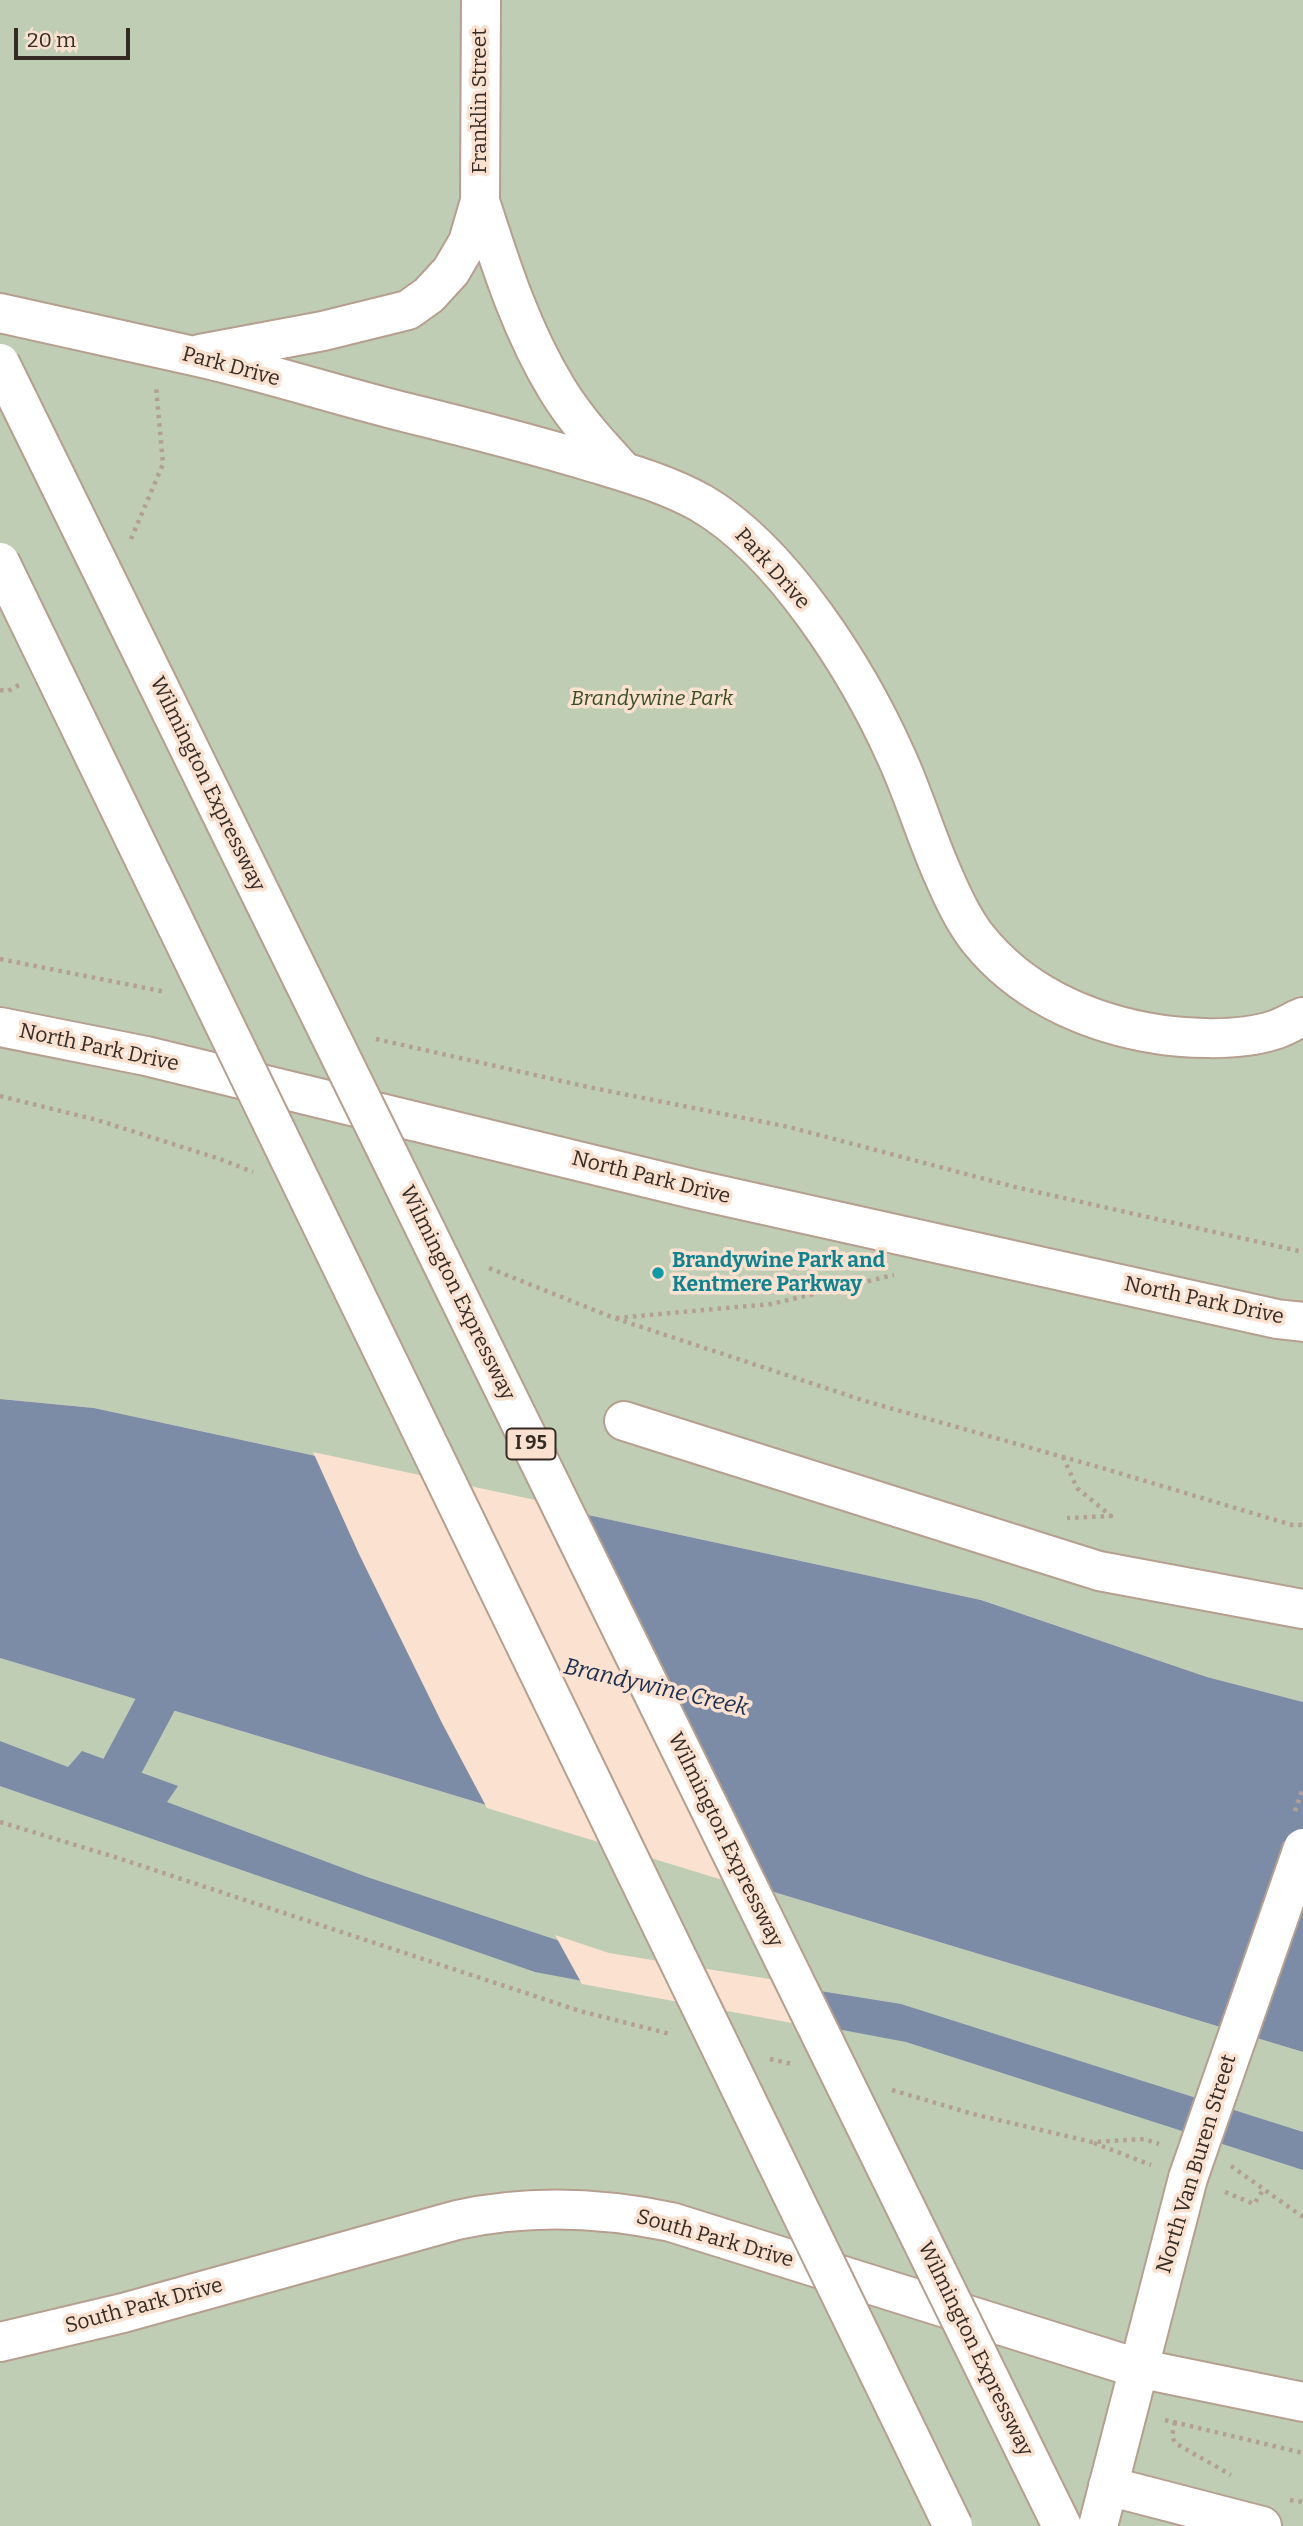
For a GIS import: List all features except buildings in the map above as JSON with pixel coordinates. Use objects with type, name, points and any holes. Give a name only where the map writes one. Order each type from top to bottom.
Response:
[{"type":"main road","name":"Franklin Street","points":[[191,355],[323,331],[408,310],[429,295],[451,271],[468,242],[480,201],[481,0]]},
{"type":"main road","name":"Franklin Street","points":[[480,201],[513,299],[557,390],[590,434],[624,472]]},
{"type":"main road","name":"Park Drive","points":[[0,313],[191,355],[362,402],[500,435],[663,484],[704,505],[739,530],[775,567],[809,609],[852,673],[896,756],[943,875],[960,910],[976,937],[998,961],[1034,990],[1068,1007],[1114,1026],[1163,1035],[1219,1038],[1271,1031],[1303,1017]]},
{"type":"main road","name":"Wilmington Expressway","points":[[0,363],[1062,2526]]},
{"type":"main road","points":[[0,562],[953,2526]]},
{"type":"main road","name":"North Park Drive","points":[[0,1027],[146,1056],[697,1190],[1303,1322]]},
{"type":"main road","points":[[624,1421],[1099,1571],[1303,1609]]},
{"type":"main road","name":"North Van Buren Street","points":[[1098,2526],[1184,2164],[1303,1849]]},
{"type":"main road","name":"South Park Drive","points":[[0,2342],[123,2313],[457,2220],[496,2211],[542,2208],[632,2214],[671,2222],[1137,2368],[1303,2402]]},
{"type":"main road","points":[[1108,2486],[1273,2512]]},
{"type":"path","points":[[0,959],[167,993]]},
{"type":"path","points":[[371,1038],[588,1087],[789,1127],[1015,1188],[1303,1252]]},
{"type":"path","points":[[0,1096],[97,1120],[220,1159],[258,1174]]},
{"type":"path","points":[[486,1267],[614,1318],[865,1401],[1062,1456],[1292,1525],[1303,1525]]},
{"type":"path","points":[[614,1318],[771,1304],[898,1274]]},
{"type":"path","points":[[1014,1545],[1032,1520],[1111,1516],[1077,1488],[1062,1456]]},
{"type":"path","points":[[0,1822],[580,2011],[672,2034]]},
{"type":"path","points":[[764,2057],[804,2067]]},
{"type":"path","points":[[883,2087],[973,2114],[1184,2164],[1231,2166],[1303,2217]]},
{"type":"path","points":[[1092,2142],[1144,2139],[1184,2164]]},
{"type":"path","points":[[1236,2478],[1175,2443],[1172,2436],[1175,2422],[1303,2453]]},
{"type":"path","points":[[1273,2512],[1303,2502]]},
{"type":"green space","name":"Brandywine Park","points":[[0,0],[1303,0],[1303,1702],[1207,1677],[981,1600],[94,1408],[0,1399]]},
{"type":"green space","points":[[0,1658],[1303,2052],[1303,2526],[0,2526]]},
{"type":"water","name":"Brandywine Creek","points":[[0,1399],[94,1408],[981,1600],[1207,1677],[1303,1702],[1303,2052],[0,1658]]},
{"type":"water","points":[[0,1741],[68,1767],[82,1751],[178,1786],[167,1802],[367,1877],[608,1957],[901,2004],[1303,2132],[1303,2170],[906,2042],[535,1972],[0,1786]]},
{"type":"pier","points":[[313,1452],[563,1506],[749,1888],[487,1808],[359,1554]]},
{"type":"pier","points":[[555,1935],[609,1953],[800,1984],[824,2029],[582,1984]]},
{"type":"waterway","points":[[107,1795],[181,1656]]},
{"type":"place","name":"Brandywine Park and Kentmere Parkway","points":[[658,1273]]}]
